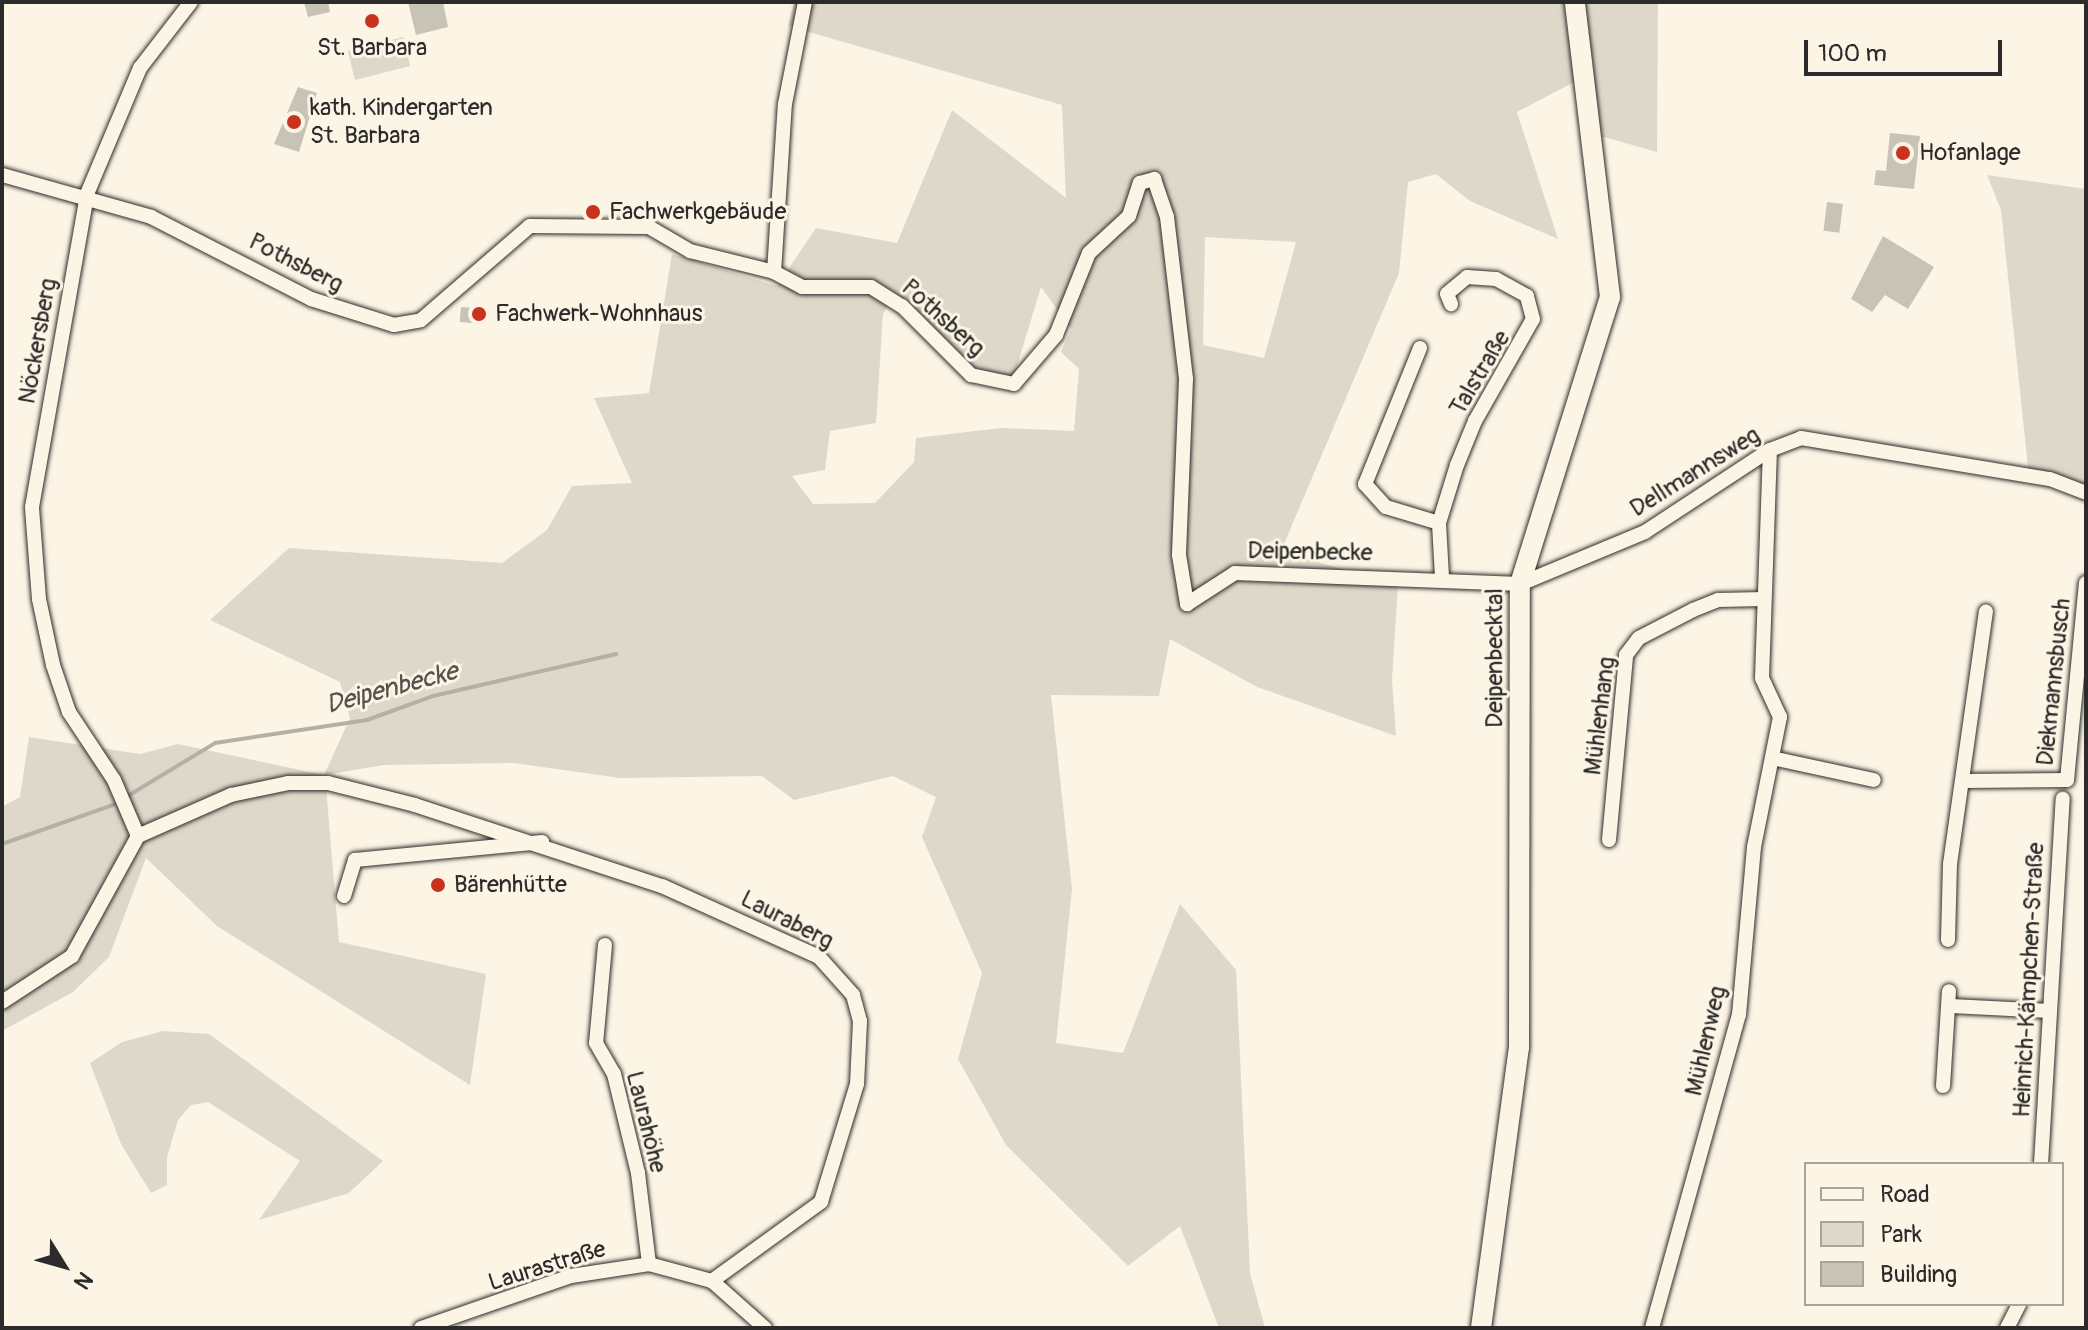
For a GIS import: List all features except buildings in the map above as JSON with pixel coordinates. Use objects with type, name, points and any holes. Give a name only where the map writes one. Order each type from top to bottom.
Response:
[{"type":"main road","name":"Deipenbecktal","points":[[1481,1328],[1519,1048],[1520,584],[1610,297],[1575,2]]},
{"type":"street","name":"Nöckersberg","points":[[138,836],[114,780],[69,712],[53,665],[34,554],[32,507],[87,194],[140,68],[191,2]]},
{"type":"street","points":[[774,272],[785,104],[805,2]]},
{"type":"street","name":"Pothsberg","points":[[2,175],[87,194],[216,247],[311,299],[394,325],[421,320],[487,265],[511,236],[539,223],[649,227],[690,251],[774,272],[802,287],[854,285],[883,293],[971,375],[1014,384],[1056,335],[1093,247],[1129,216],[1140,183],[1149,178],[1158,182],[1186,379],[1179,555],[1187,604]]},
{"type":"street","name":"Talstraße","points":[[1442,577],[1439,523],[1475,421],[1533,319],[1527,296],[1496,279],[1467,277],[1447,294],[1451,304]]},
{"type":"street","points":[[1420,348],[1365,484],[1386,507],[1439,523]]},
{"type":"street","name":"Dellmannsweg","points":[[1520,584],[1645,532],[1770,450],[1815,438],[1962,469],[2050,479],[2086,493]]},
{"type":"street","name":"Mühlenweg","points":[[1652,1328],[1739,1015],[1754,847],[1780,717],[1762,678],[1770,450]]},
{"type":"street","name":"Deipenbecke","points":[[1187,604],[1235,573],[1442,577]]},
{"type":"street","points":[[1442,577],[1489,586],[1520,584]]},
{"type":"street","name":"Diekmannsbusch","points":[[1964,781],[2067,780],[2086,583]]},
{"type":"street","name":"Mühlenhang","points":[[1609,840],[1626,655],[1639,638],[1693,610],[1718,600],[1764,599]]},
{"type":"street","points":[[1948,940],[1950,864],[1986,612]]},
{"type":"street","points":[[1772,758],[1874,780]]},
{"type":"street","name":"Lauraberg","points":[[138,836],[231,795],[312,780],[543,842],[798,945],[819,957],[853,995],[860,1021],[857,1084],[827,1191],[821,1202],[712,1281]]},
{"type":"street","name":"Heinrich-Kämpchen-Straße","points":[[2041,1162],[2063,799]]},
{"type":"street","points":[[2,1002],[72,956],[138,836]]},
{"type":"street","name":"Lauraberg","points":[[344,896],[355,860],[543,842]]},
{"type":"street","name":"Laurahöhe","points":[[605,945],[596,1043],[614,1074],[638,1173],[649,1264]]},
{"type":"street","points":[[1943,1086],[1951,1006],[1949,991]]},
{"type":"street","points":[[1951,1006],[2050,1011]]},
{"type":"street","name":"Laurastraße","points":[[421,1328],[582,1273],[649,1264],[712,1281],[765,1328]]},
{"type":"street","points":[[2007,1328],[2018,1306]]},
{"type":"green space","points":[[794,2],[1571,2],[1580,79],[1517,112],[1558,239],[1470,201],[1436,174],[1408,182],[1399,273],[1281,551],[1398,586],[1392,679],[1396,736],[1257,687],[1170,639],[1159,696],[1051,695],[1072,889],[1056,1043],[1123,1053],[1180,904],[1236,970],[1250,1273],[1265,1328],[1219,1328],[1180,1226],[1128,1266],[1006,1145],[958,1059],[982,973],[922,837],[936,797],[893,776],[794,800],[762,776],[620,778],[514,763],[384,765],[325,775],[339,942],[486,974],[470,1085],[217,926],[146,858],[109,957],[73,992],[2,1031],[2,807],[20,797],[29,737],[140,754],[178,744],[324,775],[350,718],[340,682],[210,620],[289,548],[502,563],[547,530],[572,486],[632,483],[594,398],[649,393],[672,254],[777,286],[816,228],[897,243],[952,110],[1066,198],[1062,105],[788,26]],"holes":[[[1205,237],[1296,242],[1264,358],[1203,345]],[[1041,287],[1071,329],[1061,352],[1079,369],[1074,431],[1001,428],[916,438],[914,462],[875,503],[813,504],[792,476],[825,470],[830,431],[876,423],[883,314],[890,301],[982,375],[1013,379]]]},
{"type":"green space","points":[[1580,2],[1658,2],[1657,152],[1597,135]]},
{"type":"green space","points":[[403,37],[410,66],[355,80],[348,51]]},
{"type":"green space","points":[[1987,175],[2086,189],[2086,492],[2029,477],[2001,210]]},
{"type":"green space","points":[[163,1031],[209,1034],[383,1161],[349,1193],[259,1220],[300,1161],[208,1102],[191,1105],[178,1120],[167,1157],[167,1185],[151,1193],[121,1144],[90,1063],[122,1042]]},
{"type":"waterway","name":"Deipenbecke","points":[[126,797],[215,743],[367,720],[433,696],[616,654]]},
{"type":"waterway","name":"Deipenbecke","points":[[2,844],[113,805]]},
{"type":"place","name":"St. Barbara","points":[[372,21]]},
{"type":"place","name":"kath. Kindergarten St. Barbara","points":[[294,122]]},
{"type":"place","name":"Hofanlage","points":[[1903,153]]},
{"type":"place","name":"Fachwerkgebäude","points":[[593,212]]},
{"type":"place","name":"Fachwerk-Wohnhaus","points":[[479,314]]},
{"type":"place","name":"Bärenhütte","points":[[438,885]]}]
